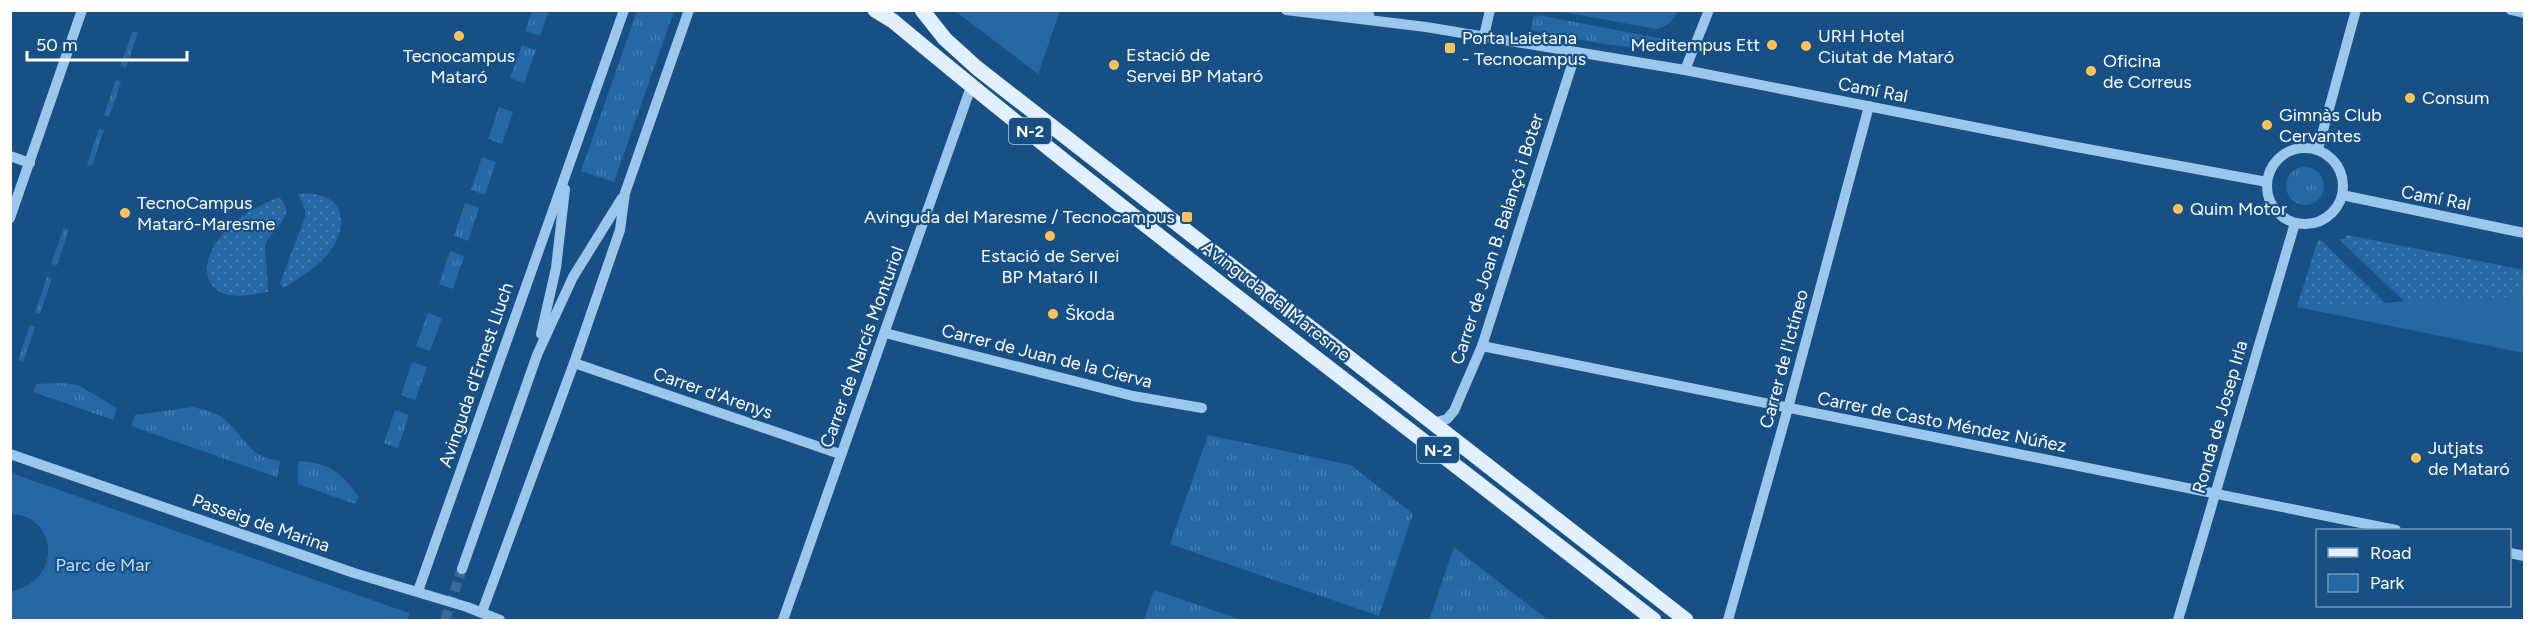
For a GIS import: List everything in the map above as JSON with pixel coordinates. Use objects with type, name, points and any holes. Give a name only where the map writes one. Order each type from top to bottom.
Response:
[{"type":"main road","name":"Avinguda del Maresme","points":[[875,10],[893,21],[1220,283],[1447,457],[1654,621]]},
{"type":"main road","name":"Avinguda del Maresme","points":[[922,10],[945,39],[977,68],[1686,621]]},
{"type":"street","points":[[10,218],[82,10]]},
{"type":"street","name":"Avinguda d'Ernest Lluch","points":[[418,591],[624,10]]},
{"type":"street","name":"Avinguda d'Ernest Lluch","points":[[482,612],[574,363],[620,230],[626,193],[689,10]]},
{"type":"street","name":"Camí Ral","points":[[1286,10],[1484,36],[1684,70],[2267,182]]},
{"type":"street","name":"Camí Ral","points":[[1351,10],[1401,24]]},
{"type":"street","points":[[1484,36],[1490,10]]},
{"type":"street","points":[[1684,70],[1709,10]]},
{"type":"street","points":[[2318,149],[2356,10]]},
{"type":"street","points":[[2511,10],[2524,14]]},
{"type":"street","name":"Carrer de Joan B. Balançó i Boter","points":[[1433,423],[1447,419],[1454,411],[1482,346],[1576,52]]},
{"type":"street","name":"Carrer de Narcís Monturiol","points":[[783,621],[972,84]]},
{"type":"street","name":"Carrer de l'Ictíneo","points":[[1728,621],[1869,106]]},
{"type":"street","points":[[2301,147],[2318,149],[2335,162],[2340,171],[2342,195],[2333,213],[2324,219],[2315,223],[2295,223],[2286,220],[2273,207],[2267,190],[2273,164],[2285,153],[2301,147]]},
{"type":"street","points":[[10,156],[30,163]]},
{"type":"street","name":"Avinguda d'Ernest Lluch","points":[[537,355],[556,268],[567,172]]},
{"type":"street","name":"Avinguda d'Ernest Lluch","points":[[462,569],[537,355],[573,277],[626,193]]},
{"type":"street","name":"Camí Ral","points":[[2342,195],[2524,233]]},
{"type":"street","name":"Ronda de Josep Irla","points":[[2178,621],[2295,223]]},
{"type":"street","name":"Carrer de Juan de la Cierva","points":[[885,333],[1133,396],[1202,408]]},
{"type":"street","name":"Carrer de Casto Méndez Núñez","points":[[1482,346],[2386,529]]},
{"type":"street","name":"Carrer d'Arenys","points":[[574,363],[840,454]]},
{"type":"street","name":"Passeig de Marina","points":[[10,454],[354,573],[482,612],[500,621]]},
{"type":"green space","points":[[533,10],[549,11],[540,36],[525,31]]},
{"type":"green space","points":[[637,11],[674,11],[614,182],[581,171]]},
{"type":"green space","points":[[955,11],[1060,11],[1038,74]]},
{"type":"green space","points":[[1557,11],[1678,11],[1669,23],[1656,29]]},
{"type":"green space","points":[[1538,15],[1674,41],[1663,46],[1628,47],[1531,30],[1533,18]]},
{"type":"green space","points":[[133,31],[138,33],[126,68],[120,66]]},
{"type":"green space","points":[[522,45],[536,50],[524,83],[510,78]]},
{"type":"green space","points":[[116,80],[121,82],[109,117],[104,115]]},
{"type":"green space","points":[[499,107],[513,112],[502,144],[488,139]]},
{"type":"green space","points":[[99,129],[104,130],[92,166],[87,164]]},
{"type":"green space","points":[[482,157],[496,162],[485,195],[471,190]]},
{"type":"green space","points":[[2305,167],[2318,173],[2324,186],[2318,199],[2305,205],[2292,199],[2286,186],[2292,173]]},
{"type":"green space","points":[[298,194],[326,197],[340,212],[341,222],[334,245],[325,257],[300,278],[283,288],[280,283],[305,217],[305,210]]},
{"type":"green space","points":[[279,197],[286,211],[282,222],[265,246],[268,292],[240,296],[220,292],[213,286],[207,271],[215,244],[240,218]]},
{"type":"green space","points":[[465,203],[479,208],[468,241],[454,236]]},
{"type":"green space","points":[[64,228],[69,230],[57,265],[51,264]]},
{"type":"green space","points":[[2346,235],[2524,270],[2524,353],[2297,307],[2318,240],[2322,241],[2385,303],[2404,301],[2339,239],[2345,239]]},
{"type":"green space","points":[[2346,235],[2524,270],[2524,296],[2405,302],[2339,239],[2345,239]]},
{"type":"green space","points":[[2318,240],[2322,241],[2385,303],[2297,307]]},
{"type":"green space","points":[[450,251],[464,256],[453,289],[439,284]]},
{"type":"green space","points":[[47,277],[52,278],[40,314],[35,312]]},
{"type":"green space","points":[[428,313],[442,318],[430,351],[416,346]]},
{"type":"green space","points":[[30,325],[35,327],[23,362],[18,360]]},
{"type":"green space","points":[[412,362],[427,367],[415,400],[401,395]]},
{"type":"green space","points":[[36,384],[78,385],[117,408],[113,420],[34,392]]},
{"type":"green space","points":[[193,407],[221,417],[254,451],[269,459],[280,461],[277,477],[131,426],[135,415]]},
{"type":"green space","points":[[395,410],[409,415],[398,448],[384,443]]},
{"type":"green space","points":[[1208,435],[1351,465],[1413,514],[1379,616],[1170,544]]},
{"type":"green space","points":[[298,461],[319,464],[334,470],[359,497],[355,504],[298,484]]},
{"type":"green space","name":"Parc de Mar","points":[[11,473],[410,613],[407,620],[11,620],[11,591],[28,585],[39,575],[46,563],[48,550],[46,537],[38,526],[27,518],[11,514]]},
{"type":"green space","points":[[1454,547],[1548,620],[1429,620]]},
{"type":"green space","points":[[1154,590],[1242,620],[1144,620]]},
{"type":"tunnel","points":[[445,620],[462,569]]},
{"type":"place","name":"Tecnocampus Mataró","points":[[459,36]]},
{"type":"place","name":"Meditempus Ett","points":[[1772,45]]},
{"type":"place","name":"URH Hotel Ciutat de Mataró","points":[[1806,46]]},
{"type":"place","name":"Porta Laietana - Tecnocampus","points":[[1450,48]]},
{"type":"place","name":"Estació de Servei BP Mataró","points":[[1114,65]]},
{"type":"place","name":"Oficina de Correus","points":[[2091,71]]},
{"type":"place","name":"Consum","points":[[2410,98]]},
{"type":"place","name":"Gimnàs Club Cervantes","points":[[2267,125]]},
{"type":"place","name":"Quim Motor","points":[[2178,209]]},
{"type":"place","name":"TecnoCampus Mataró-Maresme","points":[[125,213]]},
{"type":"place","name":"Avinguda del Maresme / Tecnocampus","points":[[1187,217]]},
{"type":"place","name":"Estació de Servei BP Mataró II","points":[[1050,236]]},
{"type":"place","name":"Škoda","points":[[1053,314]]},
{"type":"place","name":"Jutjats de Mataró","points":[[2416,458]]}]
